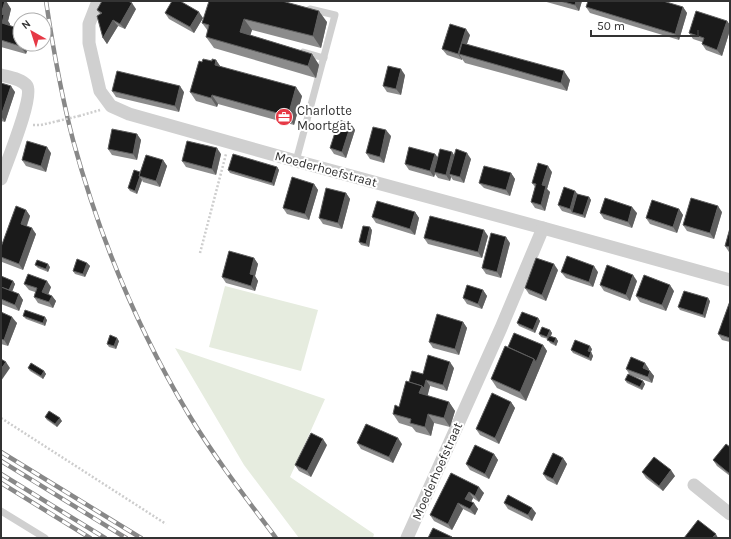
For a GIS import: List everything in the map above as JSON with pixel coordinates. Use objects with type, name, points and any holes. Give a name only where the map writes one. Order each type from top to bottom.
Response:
[{"type":"street","points":[[98,1],[89,24],[89,42],[105,108]]},
{"type":"street","points":[[1,75],[20,81],[26,86],[29,93],[1,179]]},
{"type":"street","name":"Moederhoefstraat","points":[[105,108],[230,142],[296,162],[730,280]]},
{"type":"street","name":"Moederhoefstraat","points":[[407,538],[501,328],[543,228]]},
{"type":"street","points":[[694,485],[730,514]]},
{"type":"lane","points":[[296,162],[334,16],[304,7]]},
{"type":"lane","points":[[294,50],[324,58]]},
{"type":"lane","points":[[1,512],[45,538]]},
{"type":"path","points":[[41,125],[105,108]]},
{"type":"path","points":[[200,253],[230,142]]},
{"type":"path","points":[[1,418],[166,524]]},
{"type":"shaded area","points":[[225,286],[318,310],[301,371],[209,347]]},
{"type":"shaded area","points":[[175,348],[325,399],[290,477],[374,534],[373,538],[299,538],[244,465]]},
{"type":"building","points":[[1,1],[5,1],[1,14]]},
{"type":"building","points":[[102,1],[128,1],[132,3],[120,24],[113,20],[103,38],[97,16],[102,13],[97,10]]},
{"type":"building","points":[[172,1],[180,1],[199,12],[190,27],[165,13]]},
{"type":"building","points":[[209,1],[282,1],[319,11],[313,36],[244,19],[240,32],[312,54],[308,66],[206,37],[209,25],[202,23]]},
{"type":"building","points":[[560,1],[576,1],[575,5]]},
{"type":"building","points":[[588,1],[663,1],[683,7],[675,34],[586,7]]},
{"type":"building","points":[[696,11],[727,21],[717,50],[702,44],[704,38],[689,33]]},
{"type":"building","points":[[1,14],[4,15],[2,23],[12,26],[12,43],[1,40]]},
{"type":"building","points":[[450,24],[466,29],[458,54],[442,49]]},
{"type":"building","points":[[462,43],[564,71],[561,83],[459,54]]},
{"type":"building","points":[[203,59],[212,61],[212,59],[216,60],[215,65],[296,87],[288,116],[212,95],[211,98],[190,92],[199,61],[202,62]]},
{"type":"building","points":[[388,66],[401,69],[396,89],[383,86]]},
{"type":"building","points":[[117,71],[180,86],[175,106],[112,91]]},
{"type":"building","points":[[1,83],[11,86],[1,116]]},
{"type":"building","points":[[339,120],[351,124],[342,152],[330,148]]},
{"type":"building","points":[[373,127],[386,130],[380,157],[366,153]]},
{"type":"building","points":[[112,129],[137,134],[133,154],[108,149]]},
{"type":"building","points":[[27,141],[47,147],[41,166],[22,160]]},
{"type":"building","points":[[187,141],[217,148],[212,169],[182,161]]},
{"type":"building","points":[[409,147],[435,154],[430,171],[405,164]]},
{"type":"building","points":[[440,149],[452,152],[446,175],[434,172]]},
{"type":"building","points":[[456,149],[467,153],[460,177],[449,174]]},
{"type":"building","points":[[233,154],[277,167],[272,183],[228,170]]},
{"type":"building","points":[[146,155],[163,160],[156,181],[139,176]]},
{"type":"building","points":[[538,163],[548,166],[542,185],[546,186],[541,205],[531,202],[536,184],[532,183]]},
{"type":"building","points":[[484,166],[511,173],[506,190],[479,183]]},
{"type":"building","points":[[134,170],[140,172],[135,191],[128,188]]},
{"type":"building","points":[[292,177],[314,184],[305,214],[283,208]]},
{"type":"building","points":[[564,187],[575,191],[570,209],[558,205]]},
{"type":"building","points":[[326,188],[346,193],[338,223],[319,218]]},
{"type":"building","points":[[577,194],[589,197],[583,215],[572,212]]},
{"type":"building","points":[[605,198],[632,207],[628,222],[600,213]]},
{"type":"building","points":[[691,198],[718,206],[710,233],[683,225]]},
{"type":"building","points":[[652,200],[679,209],[673,227],[646,218]]},
{"type":"building","points":[[377,201],[415,212],[410,229],[372,217]]},
{"type":"building","points":[[16,206],[26,210],[21,224],[32,228],[19,264],[1,257],[1,247]]},
{"type":"building","points":[[430,216],[484,230],[478,252],[424,238]]},
{"type":"building","points":[[363,226],[370,227],[366,244],[359,242]]},
{"type":"building","points":[[730,228],[730,247],[725,246]]},
{"type":"building","points":[[491,233],[506,237],[497,272],[482,268]]},
{"type":"building","points":[[229,251],[254,258],[250,274],[254,275],[251,286],[222,277]]},
{"type":"building","points":[[567,256],[594,266],[589,282],[561,272]]},
{"type":"building","points":[[536,258],[554,264],[542,295],[525,288]]},
{"type":"building","points":[[77,259],[87,263],[83,274],[73,271]]},
{"type":"building","points":[[37,260],[48,264],[46,269],[35,265]]},
{"type":"building","points":[[607,265],[633,275],[626,295],[600,285]]},
{"type":"building","points":[[28,274],[47,281],[42,292],[52,296],[49,302],[34,297],[37,288],[24,284]]},
{"type":"building","points":[[644,275],[670,285],[662,305],[636,296]]},
{"type":"building","points":[[1,276],[13,281],[9,290],[1,287]]},
{"type":"building","points":[[467,285],[483,290],[478,304],[463,298]]},
{"type":"building","points":[[1,287],[19,294],[15,305],[1,299]]},
{"type":"building","points":[[684,291],[708,298],[703,315],[678,307]]},
{"type":"building","points":[[730,301],[730,338],[718,334]]},
{"type":"building","points":[[25,310],[45,317],[43,323],[23,316]]},
{"type":"building","points":[[1,312],[12,317],[4,340],[1,339]]},
{"type":"building","points":[[522,312],[538,318],[533,330],[517,323]]},
{"type":"building","points":[[437,314],[463,322],[455,349],[429,342]]},
{"type":"building","points":[[542,327],[550,330],[547,337],[539,334]]},
{"type":"building","points":[[514,333],[543,345],[536,362],[534,359],[508,347]]},
{"type":"building","points":[[110,335],[117,338],[114,346],[107,344]]},
{"type":"building","points":[[549,336],[556,338],[554,343],[547,340]]},
{"type":"building","points":[[575,340],[590,346],[588,351],[591,352],[589,358],[571,350]]},
{"type":"building","points":[[505,346],[534,359],[520,392],[491,379]]},
{"type":"building","points":[[428,355],[450,362],[443,385],[426,380],[424,388],[409,382],[412,371],[423,374]]},
{"type":"building","points":[[631,357],[645,363],[643,368],[650,371],[648,377],[626,369]]},
{"type":"building","points":[[1,359],[6,362],[1,369]]},
{"type":"building","points":[[31,363],[44,371],[41,376],[28,368]]},
{"type":"building","points":[[628,374],[643,381],[640,387],[625,380]]},
{"type":"building","points":[[406,381],[422,386],[419,393],[449,402],[444,418],[428,414],[425,427],[410,423],[411,419],[393,414],[395,405],[399,407]]},
{"type":"building","points":[[492,393],[511,402],[495,438],[476,429]]},
{"type":"building","points":[[49,411],[60,418],[55,424],[45,417]]},
{"type":"building","points":[[366,424],[398,438],[389,457],[357,443]]},
{"type":"building","points":[[311,433],[323,439],[307,471],[295,465]]},
{"type":"building","points":[[726,444],[730,447],[730,474],[713,460]]},
{"type":"building","points":[[475,445],[494,454],[485,474],[466,464]]},
{"type":"building","points":[[553,453],[563,458],[553,479],[543,474]]},
{"type":"building","points":[[654,457],[671,470],[659,486],[642,472]]},
{"type":"building","points":[[451,473],[479,487],[475,496],[469,492],[465,499],[474,503],[470,509],[458,503],[448,524],[430,515]]},
{"type":"building","points":[[508,495],[532,508],[528,515],[504,503]]},
{"type":"building","points":[[698,520],[716,534],[712,538],[684,538]]},
{"type":"building","points":[[433,528],[452,537],[428,538]]},
{"type":"railway","points":[[46,1],[51,36],[73,140],[95,212],[122,282],[153,350],[189,415],[220,462],[276,538]]},
{"type":"railway","points":[[1,452],[141,538]]},
{"type":"railway","points":[[1,461],[126,538]]},
{"type":"railway","points":[[1,474],[105,538]]},
{"type":"railway","points":[[1,483],[90,538]]},
{"type":"place","name":"Charlotte Moortgat","points":[[284,117]]}]
